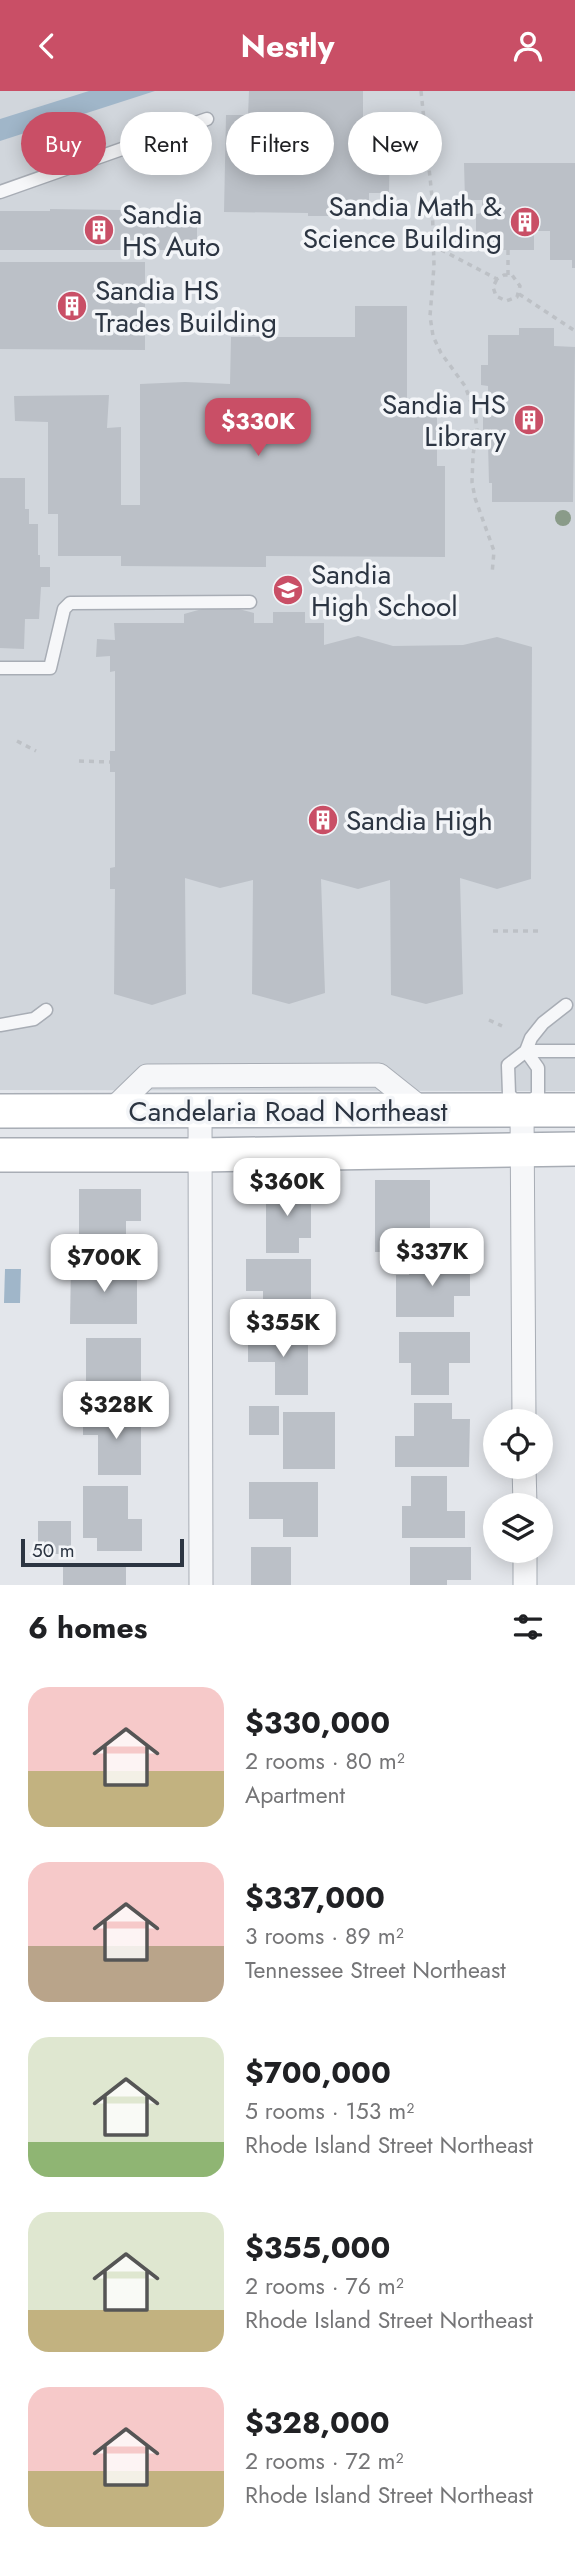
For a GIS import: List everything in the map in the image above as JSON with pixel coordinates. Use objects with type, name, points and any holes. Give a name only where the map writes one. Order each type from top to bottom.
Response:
[{"type":"main road","name":"Candelaria Road Northeast","points":[[0,1111],[575,1110]]},
{"type":"main road","name":"Candelaria Road Northeast","points":[[0,1155],[575,1149]]},
{"type":"street","points":[[111,1111],[147,1076],[379,1075],[423,1110]]},
{"type":"street","points":[[522,1110],[524,1409]]},
{"type":"street","points":[[200,1111],[201,1585]]},
{"type":"street","points":[[525,1563],[525,1585]]},
{"type":"lane","points":[[0,192],[120,150]]},
{"type":"lane","points":[[0,668],[50,667],[65,609],[70,603],[250,602]]},
{"type":"lane","points":[[526,1051],[538,1068],[538,1095],[522,1110],[509,1094],[508,1065],[526,1051],[531,1038],[543,1023],[566,1005]]},
{"type":"lane","points":[[0,1025],[34,1019],[46,1010]]},
{"type":"lane","points":[[526,1051],[575,1051]]},
{"type":"path","points":[[421,91],[432,197],[434,266],[430,316],[433,336],[441,353],[465,386],[475,413],[477,431],[472,482],[494,551],[492,574]]},
{"type":"path","points":[[432,245],[497,279],[508,275]]},
{"type":"path","points":[[508,250],[508,275]]},
{"type":"path","points":[[508,275],[519,282],[519,294]]},
{"type":"path","points":[[497,279],[494,291],[499,299],[510,301],[519,294]]},
{"type":"path","points":[[519,294],[575,331]]},
{"type":"path","points":[[17,741],[36,751]]},
{"type":"path","points":[[79,761],[110,762]]},
{"type":"path","points":[[493,931],[542,931]]},
{"type":"path","points":[[489,1020],[502,1026]]},
{"type":"shaded area","name":"Sandia High School","points":[[0,91],[575,91],[575,1091],[0,1090]]},
{"type":"water","points":[[89,91],[155,91],[90,112],[22,112]]},
{"type":"water","points":[[21,112],[21,134],[0,141],[0,119]]},
{"type":"water","points":[[5,1269],[21,1269],[20,1303],[4,1303]]},
{"type":"building","points":[[249,91],[363,91],[363,112],[348,112],[348,175],[389,175],[389,193],[369,193],[369,202],[362,202],[362,210],[355,210],[355,216],[224,212],[226,115],[226,175],[334,175],[334,112],[248,112]]},
{"type":"building","name":"Sandia Math & Science Building","points":[[464,163],[575,163],[575,268],[572,268],[572,260],[550,260],[550,231],[534,231],[534,250],[495,250],[495,242],[476,241],[476,214],[482,213],[482,200],[465,200]]},
{"type":"building","name":"Sandia HS Auto","points":[[0,211],[197,211],[197,250],[0,250]]},
{"type":"building","name":"Sandia HS Trades Building","points":[[0,262],[145,262],[145,350],[0,349]]},
{"type":"building","points":[[355,306],[407,306],[407,400],[437,400],[437,466],[445,466],[445,557],[266,556],[266,567],[121,566],[121,556],[58,556],[58,514],[48,514],[48,422],[15,421],[14,396],[109,395],[107,428],[121,427],[121,505],[140,505],[140,384],[230,384],[231,337],[355,337]]},
{"type":"building","name":"Sandia HS Library","points":[[519,328],[554,328],[554,346],[575,347],[573,502],[492,502],[488,443],[483,442],[483,399],[488,399],[488,386],[481,385],[481,365],[488,365],[488,335],[519,335]]},
{"type":"building","points":[[0,478],[25,478],[25,509],[29,509],[29,524],[38,524],[40,567],[50,567],[50,587],[41,587],[39,619],[25,619],[24,649],[0,648]]},
{"type":"building","name":"Sandia High","points":[[220,604],[254,613],[254,623],[273,623],[273,612],[305,612],[305,623],[324,623],[324,645],[358,636],[393,646],[463,645],[497,637],[532,647],[531,879],[497,889],[460,878],[463,994],[426,1004],[391,995],[390,880],[358,889],[321,879],[325,993],[289,1004],[252,994],[253,880],[220,888],[185,878],[186,994],[152,1005],[114,994],[115,889],[110,889],[110,868],[115,867],[115,772],[110,772],[110,751],[115,751],[115,671],[110,672],[110,656],[96,657],[97,639],[115,640],[114,623],[184,623],[184,614]]},
{"type":"building","points":[[375,1180],[430,1180],[430,1252],[375,1252]]},
{"type":"building","points":[[266,1187],[311,1187],[311,1238],[299,1238],[299,1253],[266,1253]]},
{"type":"building","points":[[79,1189],[141,1189],[141,1221],[126,1221],[126,1254],[79,1254]]},
{"type":"building","points":[[246,1259],[311,1259],[311,1309],[296,1309],[296,1325],[263,1325],[263,1291],[246,1291]]},
{"type":"building","points":[[409,1261],[470,1261],[470,1296],[454,1296],[454,1317],[396,1317],[396,1275],[409,1275]]},
{"type":"building","points":[[71,1264],[137,1264],[137,1324],[70,1324]]},
{"type":"building","points":[[248,1332],[308,1332],[308,1395],[275,1395],[275,1362],[248,1362]]},
{"type":"building","points":[[399,1332],[470,1332],[470,1363],[449,1363],[449,1395],[411,1395],[411,1363],[399,1363]]},
{"type":"building","points":[[86,1338],[141,1338],[141,1400],[101,1400],[101,1384],[86,1384]]},
{"type":"building","points":[[414,1403],[452,1403],[452,1419],[470,1419],[469,1467],[395,1467],[395,1436],[414,1436]]},
{"type":"building","points":[[249,1406],[279,1406],[279,1435],[249,1435]]},
{"type":"building","points":[[83,1412],[141,1412],[141,1475],[98,1475],[98,1435],[83,1435]]},
{"type":"building","points":[[283,1412],[335,1412],[335,1469],[283,1469]]},
{"type":"building","points":[[411,1476],[447,1476],[447,1511],[465,1511],[465,1538],[402,1538],[402,1506],[411,1506]]},
{"type":"building","points":[[249,1482],[318,1482],[318,1537],[283,1537],[283,1519],[249,1519]]},
{"type":"building","points":[[83,1486],[128,1486],[128,1519],[142,1519],[142,1551],[97,1551],[97,1538],[83,1538]]},
{"type":"building","points":[[38,1521],[71,1521],[71,1554],[38,1554]]},
{"type":"building","points":[[251,1547],[291,1547],[291,1585],[251,1585]]},
{"type":"building","points":[[410,1547],[471,1547],[471,1580],[447,1580],[447,1585],[410,1585]]},
{"type":"building","points":[[63,1565],[126,1565],[126,1585],[63,1585]]},
{"type":"place","name":"Sandia Math & Science Building","points":[[525,222]]},
{"type":"place","name":"Sandia HS Auto","points":[[99,230]]},
{"type":"place","name":"Sandia HS Trades Building","points":[[72,306]]},
{"type":"place","name":"Sandia HS Library","points":[[529,420]]},
{"type":"place","name":"Sandia High School","points":[[288,590]]},
{"type":"place","name":"Sandia High","points":[[323,820]]}]
